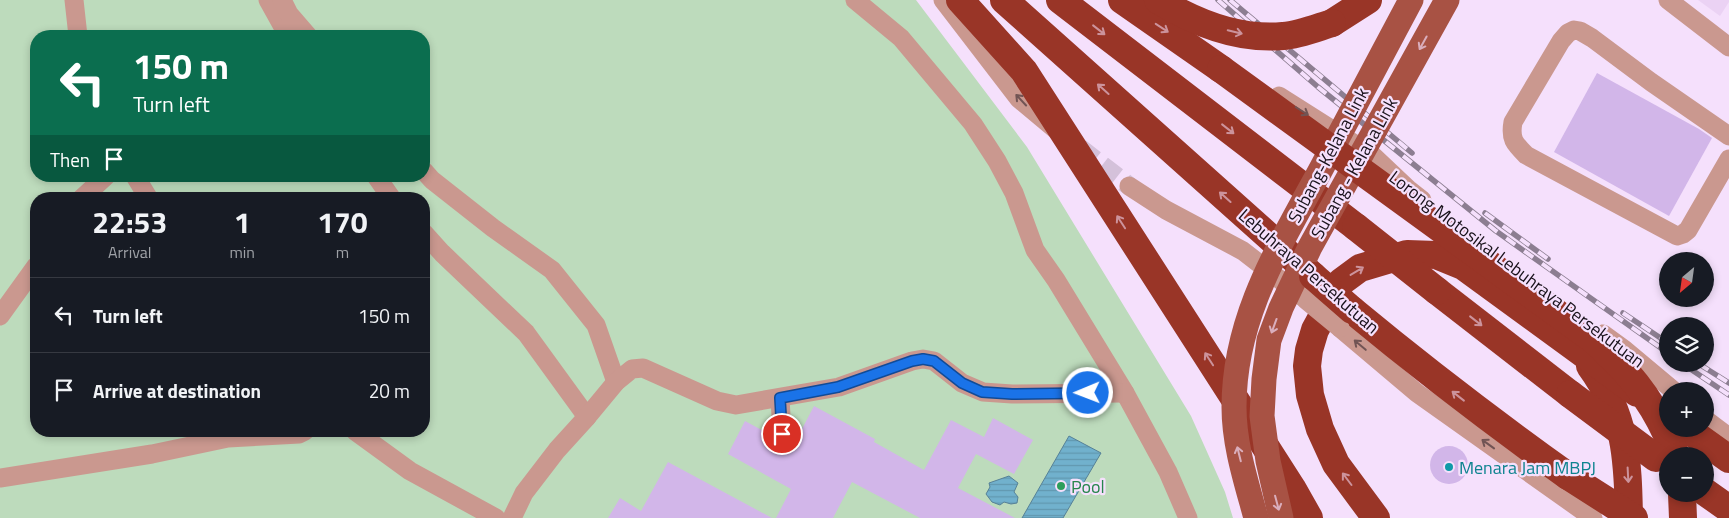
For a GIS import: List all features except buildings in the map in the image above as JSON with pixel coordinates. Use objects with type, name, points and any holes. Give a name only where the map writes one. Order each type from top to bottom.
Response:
[{"type":"highway","points":[[960,0],[1024,71],[1292,488],[1309,518]]},
{"type":"highway","name":"Lebuhraya Persekutuan","points":[[1004,0],[1310,288],[1346,319],[1568,476],[1634,518]]},
{"type":"highway","points":[[1060,0],[1570,394],[1659,455]]},
{"type":"highway","points":[[1122,0],[1221,69],[1595,341],[1617,361],[1649,399],[1663,426],[1665,447]]},
{"type":"highway","points":[[1158,0],[1179,13],[1206,24],[1260,37],[1285,36],[1332,24],[1368,0]]},
{"type":"highway","points":[[1376,518],[1336,464],[1320,429],[1310,395],[1307,366],[1309,350],[1315,330],[1341,282],[1360,268],[1407,254],[1436,254],[1463,266],[1659,409]]},
{"type":"highway","points":[[1550,330],[1585,359],[1600,380],[1613,404],[1622,432],[1628,472],[1629,518]]},
{"type":"highway","points":[[1698,437],[1729,459]]},
{"type":"highway","points":[[1292,488],[1299,518]]},
{"type":"highway","points":[[1714,498],[1729,509]]},
{"type":"highway","points":[[1682,502],[1683,518]]},
{"type":"main road","name":"Subang-Kelana Link","points":[[1256,518],[1236,443],[1236,372],[1243,335],[1264,276],[1411,0]]},
{"type":"main road","name":"Subang - Kelana Link","points":[[1281,518],[1268,461],[1262,416],[1264,380],[1270,340],[1281,308],[1310,247],[1447,0]]},
{"type":"street","points":[[74,0],[77,30]]},
{"type":"street","points":[[268,0],[285,30]]},
{"type":"street","points":[[282,0],[289,14],[303,30]]},
{"type":"street","points":[[855,0],[901,38],[973,124],[997,161],[1014,193],[1035,250],[1056,280],[1126,393],[1168,472],[1188,518]]},
{"type":"street","points":[[943,0],[1019,99],[1058,132]]},
{"type":"street","name":"Lorong Motosikal Lebuhraya Persekutuan","points":[[1176,0],[1201,42],[1242,73],[1372,155],[1408,189],[1624,350],[1663,382]]},
{"type":"street","points":[[1668,0],[1688,6],[1727,35]]},
{"type":"street","points":[[1729,136],[1592,38],[1580,31],[1574,30],[1568,33],[1561,41],[1513,122],[1511,134],[1515,144],[1526,155],[1677,236],[1688,230],[1729,160]]},
{"type":"street","points":[[430,178],[493,228],[552,270],[596,325],[616,382]]},
{"type":"street","points":[[89,192],[99,182]]},
{"type":"street","points":[[1128,186],[1173,214],[1310,288]]},
{"type":"street","points":[[430,240],[526,333],[587,417]]},
{"type":"street","points":[[0,316],[30,274]]},
{"type":"street","points":[[1503,296],[1540,288]]},
{"type":"street","points":[[1346,319],[1416,393],[1589,515]]},
{"type":"street","points":[[512,518],[524,493],[557,450],[616,382],[632,369],[643,368],[717,401],[736,405],[838,387],[912,361],[923,359],[934,361],[962,383],[982,392],[1012,394],[1126,393]]},
{"type":"street","points":[[780,398],[782,434]]},
{"type":"street","points":[[1714,426],[1729,437]]},
{"type":"street","points":[[0,478],[152,454],[228,438],[246,437]]},
{"type":"street","points":[[363,437],[410,471],[496,518]]},
{"type":"shaded area","points":[[1698,0],[1729,0],[1729,2],[1720,16]]},
{"type":"green space","points":[[0,0],[916,0],[1027,147],[1191,416],[1225,492],[1233,518],[0,518]]},
{"type":"water","name":"Pool","points":[[1069,436],[1101,453],[1063,518],[1022,518]]},
{"type":"water","points":[[1009,476],[1018,483],[1014,492],[1018,497],[1017,503],[1004,502],[1000,505],[992,502],[986,494],[990,487],[989,483]]},
{"type":"tunnel","points":[[1080,148],[1129,186]]},
{"type":"railway","points":[[1218,0],[1318,87],[1496,231],[1659,347]]},
{"type":"railway","points":[[1230,0],[1412,153]]},
{"type":"railway","points":[[1485,213],[1548,259]]},
{"type":"railway","points":[[1623,313],[1659,337]]},
{"type":"railway","points":[[1695,372],[1729,395]]},
{"type":"railway","points":[[1712,372],[1729,383]]},
{"type":"place","name":"Menara Jam MBPJ","points":[[1449,467]]},
{"type":"place","name":"Pool","points":[[1061,486]]},
{"type":"route","points":[[782,434],[780,398],[838,387],[912,361],[923,359],[934,361],[962,383],[982,392],[1012,394],[1088,393]]}]
